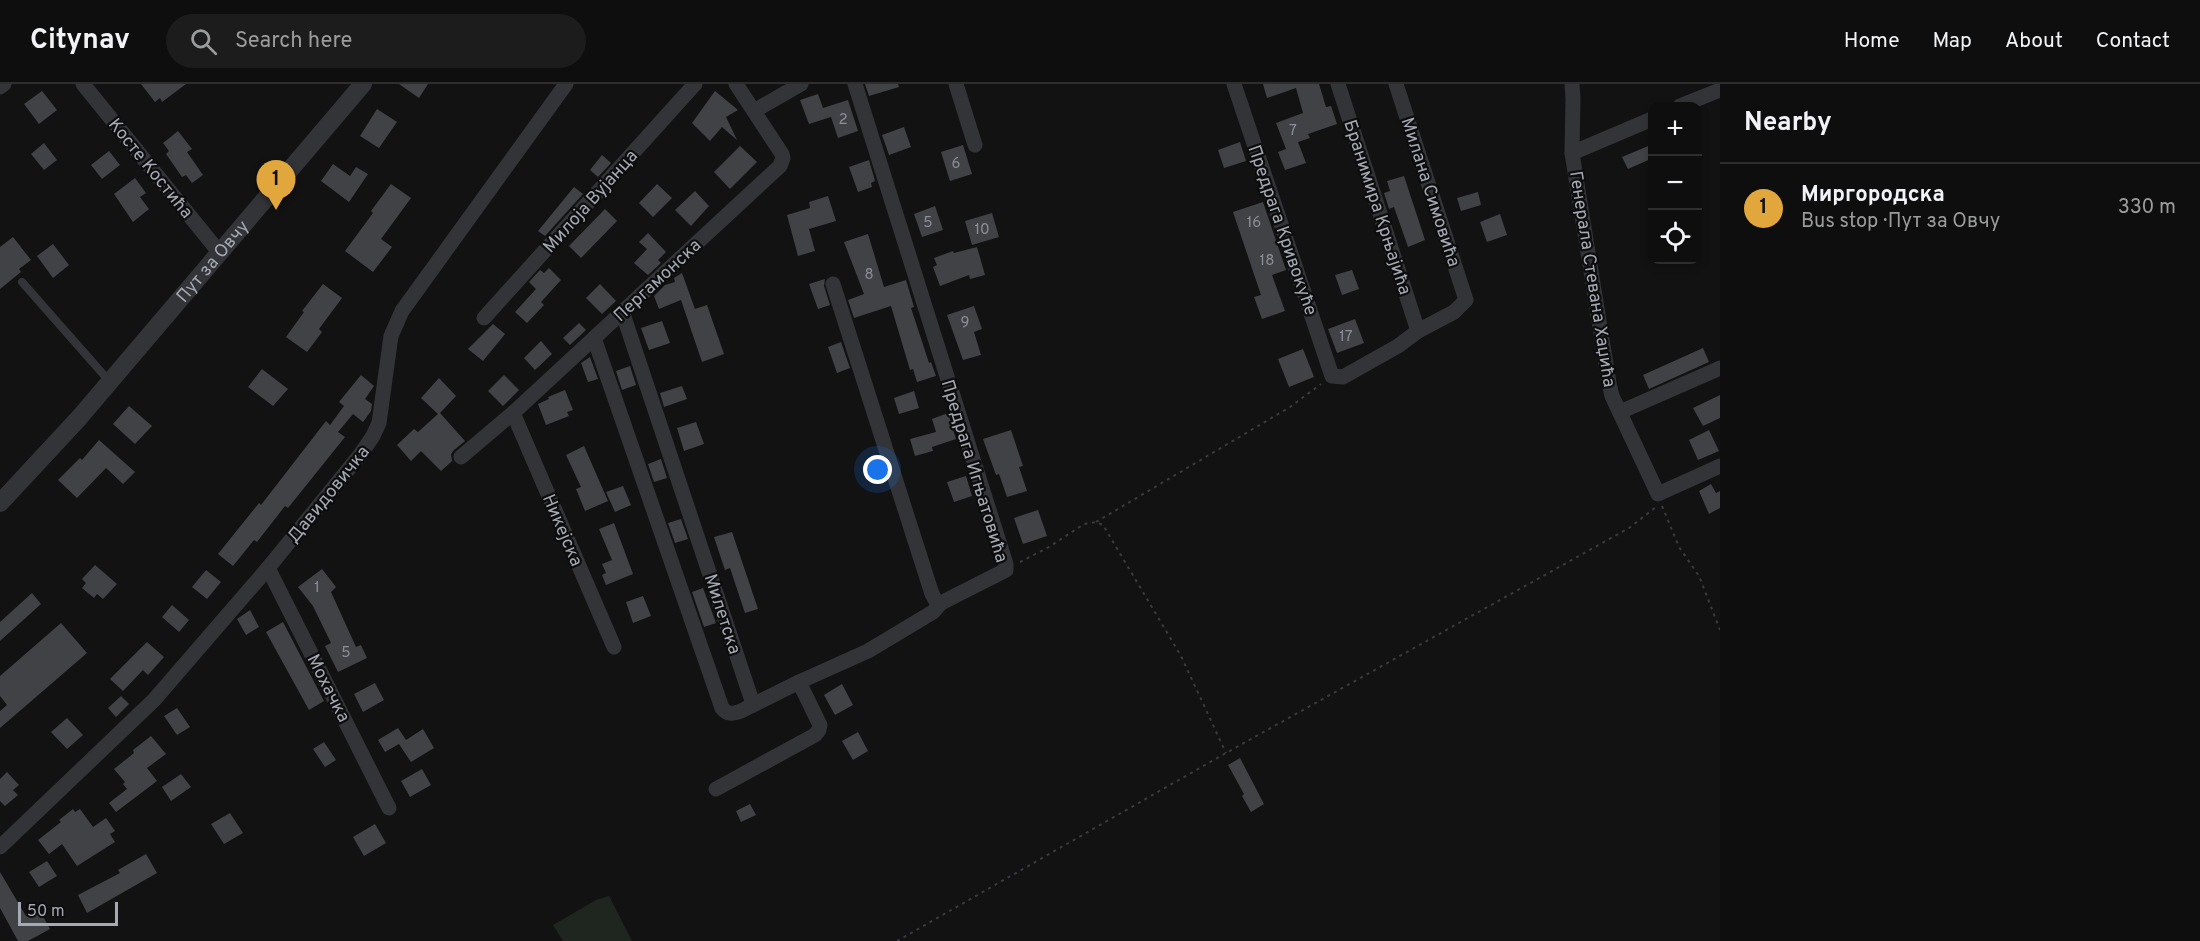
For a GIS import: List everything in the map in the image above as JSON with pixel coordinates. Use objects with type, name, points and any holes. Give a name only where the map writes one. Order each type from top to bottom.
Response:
[{"type":"street","points":[[0,87],[4,84]]},
{"type":"street","name":"Косте Костића","points":[[83,84],[219,252]]},
{"type":"street","name":"Пут за Овчу","points":[[0,503],[110,382],[362,84]]},
{"type":"street","name":"Давидовичка","points":[[0,847],[154,700],[268,568],[374,436],[381,410],[392,336],[402,311],[566,84]]},
{"type":"street","name":"Милоја Вујанца","points":[[484,318],[696,84]]},
{"type":"street","name":"Пергамонска","points":[[461,458],[513,413],[780,166],[782,154],[736,84]]},
{"type":"street","points":[[754,111],[801,84]]},
{"type":"street","name":"Предрага Игњатовића","points":[[799,682],[868,651],[933,612],[941,603],[1006,570],[855,84]]},
{"type":"street","points":[[956,84],[975,145]]},
{"type":"street","name":"Предрага Кривокуће","points":[[1234,84],[1332,376]]},
{"type":"street","name":"Бранимира Крњајића","points":[[1338,84],[1418,331]]},
{"type":"street","name":"Милана Симовића","points":[[1396,84],[1466,300],[1454,312],[1418,331]]},
{"type":"street","name":"Генерала Стевана Хаџића","points":[[1572,84],[1572,153],[1609,383],[1659,498]]},
{"type":"street","points":[[1690,102],[1720,90]]},
{"type":"street","points":[[1572,153],[1648,120]]},
{"type":"street","points":[[833,284],[932,594],[936,601],[941,603]]},
{"type":"street","name":"Милетска","points":[[622,311],[753,704]]},
{"type":"street","points":[[1332,376],[1343,377],[1398,346],[1418,331]]},
{"type":"street","points":[[594,338],[722,708],[726,713],[734,714],[799,682],[818,717],[819,730],[815,735],[717,789]]},
{"type":"street","points":[[1620,412],[1720,368]]},
{"type":"street","name":"Никејска","points":[[513,413],[614,647]]},
{"type":"street","points":[[1659,498],[1720,466]]},
{"type":"street","name":"Мохачка","points":[[268,568],[389,808]]},
{"type":"lane","points":[[22,282],[110,382]]},
{"type":"path","points":[[1006,570],[1049,547],[1084,524],[1096,522],[1290,407],[1332,376]]},
{"type":"path","points":[[897,941],[1226,753],[1629,528],[1659,498],[1679,547],[1699,576],[1720,630]]},
{"type":"path","points":[[1096,522],[1103,525],[1113,539],[1180,656],[1226,753]]},
{"type":"shaded area","points":[[609,896],[632,941],[563,941],[553,925],[596,900]]},
{"type":"building","points":[[141,84],[186,84],[162,102],[160,98],[155,102]]},
{"type":"building","points":[[399,84],[428,84],[419,98]]},
{"type":"building","points":[[865,84],[898,84],[899,87],[869,96]]},
{"type":"building","points":[[1263,84],[1319,84],[1326,107],[1331,106],[1337,124],[1308,134],[1310,138],[1298,142],[1306,163],[1285,170],[1278,152],[1286,149],[1276,123],[1303,113],[1296,88],[1267,98]]},
{"type":"building","points":[[42,91],[57,110],[39,124],[24,104]]},
{"type":"building","points":[[715,91],[738,110],[726,117],[737,140],[722,127],[710,141],[692,123]]},
{"type":"building","points":[[818,94],[823,108],[848,100],[858,131],[838,138],[831,117],[809,124],[800,100]]},
{"type":"building","points":[[377,109],[397,122],[379,148],[360,136]]},
{"type":"building","points":[[904,127],[911,147],[889,155],[882,135]]},
{"type":"building","points":[[178,131],[192,149],[187,152],[203,175],[192,183],[186,175],[182,177],[166,154],[169,151],[163,143]]},
{"type":"building","points":[[1240,142],[1246,161],[1224,168],[1218,150]]},
{"type":"building","points":[[44,143],[57,160],[44,170],[31,154]]},
{"type":"building","points":[[963,145],[972,174],[950,181],[941,152]]},
{"type":"building","points":[[740,146],[757,162],[730,189],[714,172]]},
{"type":"building","points":[[1648,146],[1648,160],[1628,169],[1622,157]]},
{"type":"building","points":[[109,151],[120,165],[102,179],[91,165]]},
{"type":"building","points":[[602,155],[611,163],[598,177],[590,170]]},
{"type":"building","points":[[869,160],[875,181],[871,183],[872,187],[858,192],[849,167]]},
{"type":"building","points":[[333,164],[350,176],[356,167],[368,174],[349,202],[321,181]]},
{"type":"building","points":[[1404,176],[1425,240],[1408,247],[1394,207],[1389,209],[1384,193],[1390,191],[1387,181]]},
{"type":"building","points":[[135,178],[146,193],[140,197],[149,209],[133,222],[114,194]]},
{"type":"building","points":[[391,184],[411,198],[381,239],[392,247],[373,272],[345,251]]},
{"type":"building","points":[[657,184],[672,198],[653,217],[639,203]]},
{"type":"building","points":[[574,187],[583,194],[545,236],[538,231]]},
{"type":"building","points":[[695,191],[709,206],[691,226],[675,210]]},
{"type":"building","points":[[1478,192],[1481,205],[1461,211],[1457,198]]},
{"type":"building","points":[[828,196],[836,221],[809,229],[815,251],[798,256],[787,215],[810,208],[809,202]]},
{"type":"building","points":[[1263,202],[1286,270],[1272,275],[1285,311],[1262,319],[1254,297],[1261,295],[1233,212]]},
{"type":"building","points":[[935,206],[943,230],[922,237],[914,214]]},
{"type":"building","points":[[605,209],[617,221],[581,258],[569,246]]},
{"type":"building","points":[[992,213],[999,237],[972,245],[965,221]]},
{"type":"building","points":[[1500,214],[1507,235],[1487,242],[1480,222]]},
{"type":"building","points":[[648,233],[666,252],[658,260],[661,263],[648,275],[634,263],[647,249],[639,242]]},
{"type":"building","points":[[868,234],[884,287],[906,280],[914,307],[911,308],[929,363],[931,362],[936,376],[917,382],[913,369],[910,370],[891,306],[854,318],[848,300],[864,294],[844,242]]},
{"type":"building","points":[[13,237],[31,260],[19,269],[21,272],[0,289],[0,247]]},
{"type":"building","points":[[53,244],[69,265],[53,278],[37,256]]},
{"type":"building","points":[[977,247],[985,275],[970,279],[969,275],[940,286],[933,267],[937,265],[934,258],[953,251],[954,253]]},
{"type":"building","points":[[549,268],[561,280],[541,302],[544,305],[527,323],[515,312],[536,289],[529,282],[540,270],[544,273]]},
{"type":"building","points":[[1352,270],[1359,289],[1342,295],[1335,275]]},
{"type":"building","points":[[682,273],[695,309],[707,305],[724,354],[702,362],[681,300],[659,309],[654,296],[665,285],[675,282],[674,278]]},
{"type":"building","points":[[825,279],[824,286],[830,305],[818,309],[809,284]]},
{"type":"building","points":[[323,284],[342,298],[319,329],[322,332],[307,352],[286,337]]},
{"type":"building","points":[[600,284],[616,301],[602,314],[586,298]]},
{"type":"building","points":[[974,306],[982,329],[974,332],[981,355],[963,360],[947,315]]},
{"type":"building","points":[[1355,319],[1364,343],[1337,353],[1328,329]]},
{"type":"building","points":[[662,321],[670,343],[649,350],[641,328]]},
{"type":"building","points":[[579,323],[586,330],[570,345],[563,338]]},
{"type":"building","points":[[493,324],[505,334],[483,361],[468,349]]},
{"type":"building","points":[[541,341],[552,354],[535,370],[524,358]]},
{"type":"building","points":[[841,342],[850,368],[837,373],[828,347]]},
{"type":"building","points":[[1703,348],[1709,362],[1649,389],[1643,375]]},
{"type":"building","points":[[1303,349],[1314,377],[1289,387],[1278,359]]},
{"type":"building","points":[[590,357],[598,379],[588,382],[581,363]]},
{"type":"building","points":[[630,366],[636,385],[622,390],[616,371]]},
{"type":"building","points":[[262,369],[288,389],[273,406],[248,387]]},
{"type":"building","points":[[361,375],[374,386],[365,399],[372,404],[371,411],[363,422],[353,414],[338,432],[345,437],[288,508],[285,506],[257,542],[254,540],[233,566],[218,554],[259,503],[261,505],[326,421],[330,425],[344,406],[339,402]]},
{"type":"building","points":[[504,375],[519,390],[503,406],[488,391]]},
{"type":"building","points":[[439,378],[456,396],[440,413],[465,441],[454,450],[451,454],[452,461],[441,471],[421,451],[411,461],[397,445],[414,429],[418,432],[438,414],[421,398]]},
{"type":"building","points":[[682,386],[687,399],[664,407],[660,393]]},
{"type":"building","points":[[565,390],[573,410],[567,412],[569,416],[546,425],[538,404]]},
{"type":"building","points":[[914,391],[919,408],[899,414],[894,398]]},
{"type":"building","points":[[1720,395],[1720,418],[1703,426],[1693,408]]},
{"type":"building","points":[[129,406],[152,426],[135,444],[113,424]]},
{"type":"building","points":[[948,413],[956,439],[932,447],[933,451],[915,456],[910,439],[936,432],[932,419]]},
{"type":"building","points":[[696,422],[704,444],[684,451],[677,428]]},
{"type":"building","points":[[1011,430],[1023,466],[1019,467],[1027,491],[1007,497],[983,439]]},
{"type":"building","points":[[1709,430],[1719,451],[1698,460],[1689,440]]},
{"type":"building","points":[[99,440],[135,472],[123,484],[106,468],[77,498],[58,480],[80,458],[82,460]]},
{"type":"building","points":[[584,446],[608,501],[585,511],[576,489],[581,487],[566,455]]},
{"type":"building","points":[[661,459],[667,478],[654,482],[648,464]]},
{"type":"building","points":[[966,476],[972,496],[954,502],[947,482]]},
{"type":"building","points":[[1711,484],[1716,493],[1720,491],[1720,508],[1709,514],[1699,491]]},
{"type":"building","points":[[623,486],[631,505],[615,512],[606,492]]},
{"type":"building","points":[[1038,510],[1047,536],[1023,544],[1014,518]]},
{"type":"building","points":[[681,519],[688,539],[675,543],[668,523]]},
{"type":"building","points":[[614,523],[633,574],[606,585],[602,575],[606,573],[602,564],[612,560],[599,529]]},
{"type":"building","points":[[732,532],[758,609],[745,613],[730,568],[725,570],[714,537]]},
{"type":"building","points":[[95,565],[117,584],[103,599],[97,594],[94,598],[82,588],[86,583],[82,579]]},
{"type":"building","points":[[322,569],[336,587],[331,592],[356,647],[361,645],[367,658],[338,672],[325,646],[331,643],[313,606],[298,587]]},
{"type":"building","points":[[206,570],[221,582],[207,599],[192,587]]},
{"type":"building","points":[[703,588],[716,623],[704,627],[692,592]]},
{"type":"building","points":[[32,593],[41,604],[0,641],[0,622]]},
{"type":"building","points":[[643,596],[651,616],[633,623],[626,602]]},
{"type":"building","points":[[172,605],[189,620],[179,632],[162,617]]},
{"type":"building","points":[[250,610],[259,627],[246,635],[237,619]]},
{"type":"building","points":[[283,622],[324,701],[309,710],[266,632]]},
{"type":"building","points":[[61,623],[87,653],[0,728],[0,711],[7,705],[0,696],[0,676]]},
{"type":"building","points":[[147,642],[164,657],[148,675],[143,670],[123,691],[110,679]]},
{"type":"building","points":[[375,683],[384,700],[363,712],[354,694]]},
{"type":"building","points":[[842,684],[853,705],[835,715],[824,695]]},
{"type":"building","points":[[121,696],[129,704],[116,717],[108,708]]},
{"type":"building","points":[[177,708],[190,727],[177,735],[164,716]]},
{"type":"building","points":[[67,718],[83,735],[67,749],[51,732]]},
{"type":"building","points":[[398,728],[406,740],[423,729],[434,748],[411,762],[399,744],[385,752],[378,740]]},
{"type":"building","points":[[858,732],[868,751],[853,760],[842,741]]},
{"type":"building","points":[[151,736],[166,754],[147,768],[157,781],[116,812],[109,803],[127,789],[123,784],[125,782],[114,769]]},
{"type":"building","points":[[324,742],[336,760],[325,767],[313,749]]},
{"type":"building","points":[[1240,758],[1264,804],[1251,812],[1228,765]]},
{"type":"building","points":[[422,769],[431,785],[410,797],[401,781]]},
{"type":"building","points":[[7,772],[19,785],[13,790],[18,795],[5,806],[0,801],[0,779]]},
{"type":"building","points":[[181,774],[191,787],[171,801],[162,787]]},
{"type":"building","points":[[750,804],[756,815],[741,822],[736,811]]},
{"type":"building","points":[[73,809],[75,812],[80,809],[93,827],[106,818],[115,831],[110,834],[115,842],[77,866],[62,844],[49,854],[38,840]]},
{"type":"building","points":[[230,813],[243,833],[224,844],[211,824]]},
{"type":"building","points":[[375,824],[386,843],[364,856],[353,837]]},
{"type":"building","points":[[146,854],[157,873],[87,913],[78,895],[120,873],[118,870]]},
{"type":"building","points":[[47,861],[57,876],[39,887],[29,872]]},
{"type":"building","points":[[0,872],[26,916],[39,909],[50,929],[28,941],[18,941],[0,908]]},
{"type":"place","name":"Миргородска","points":[[276,210]]}]
